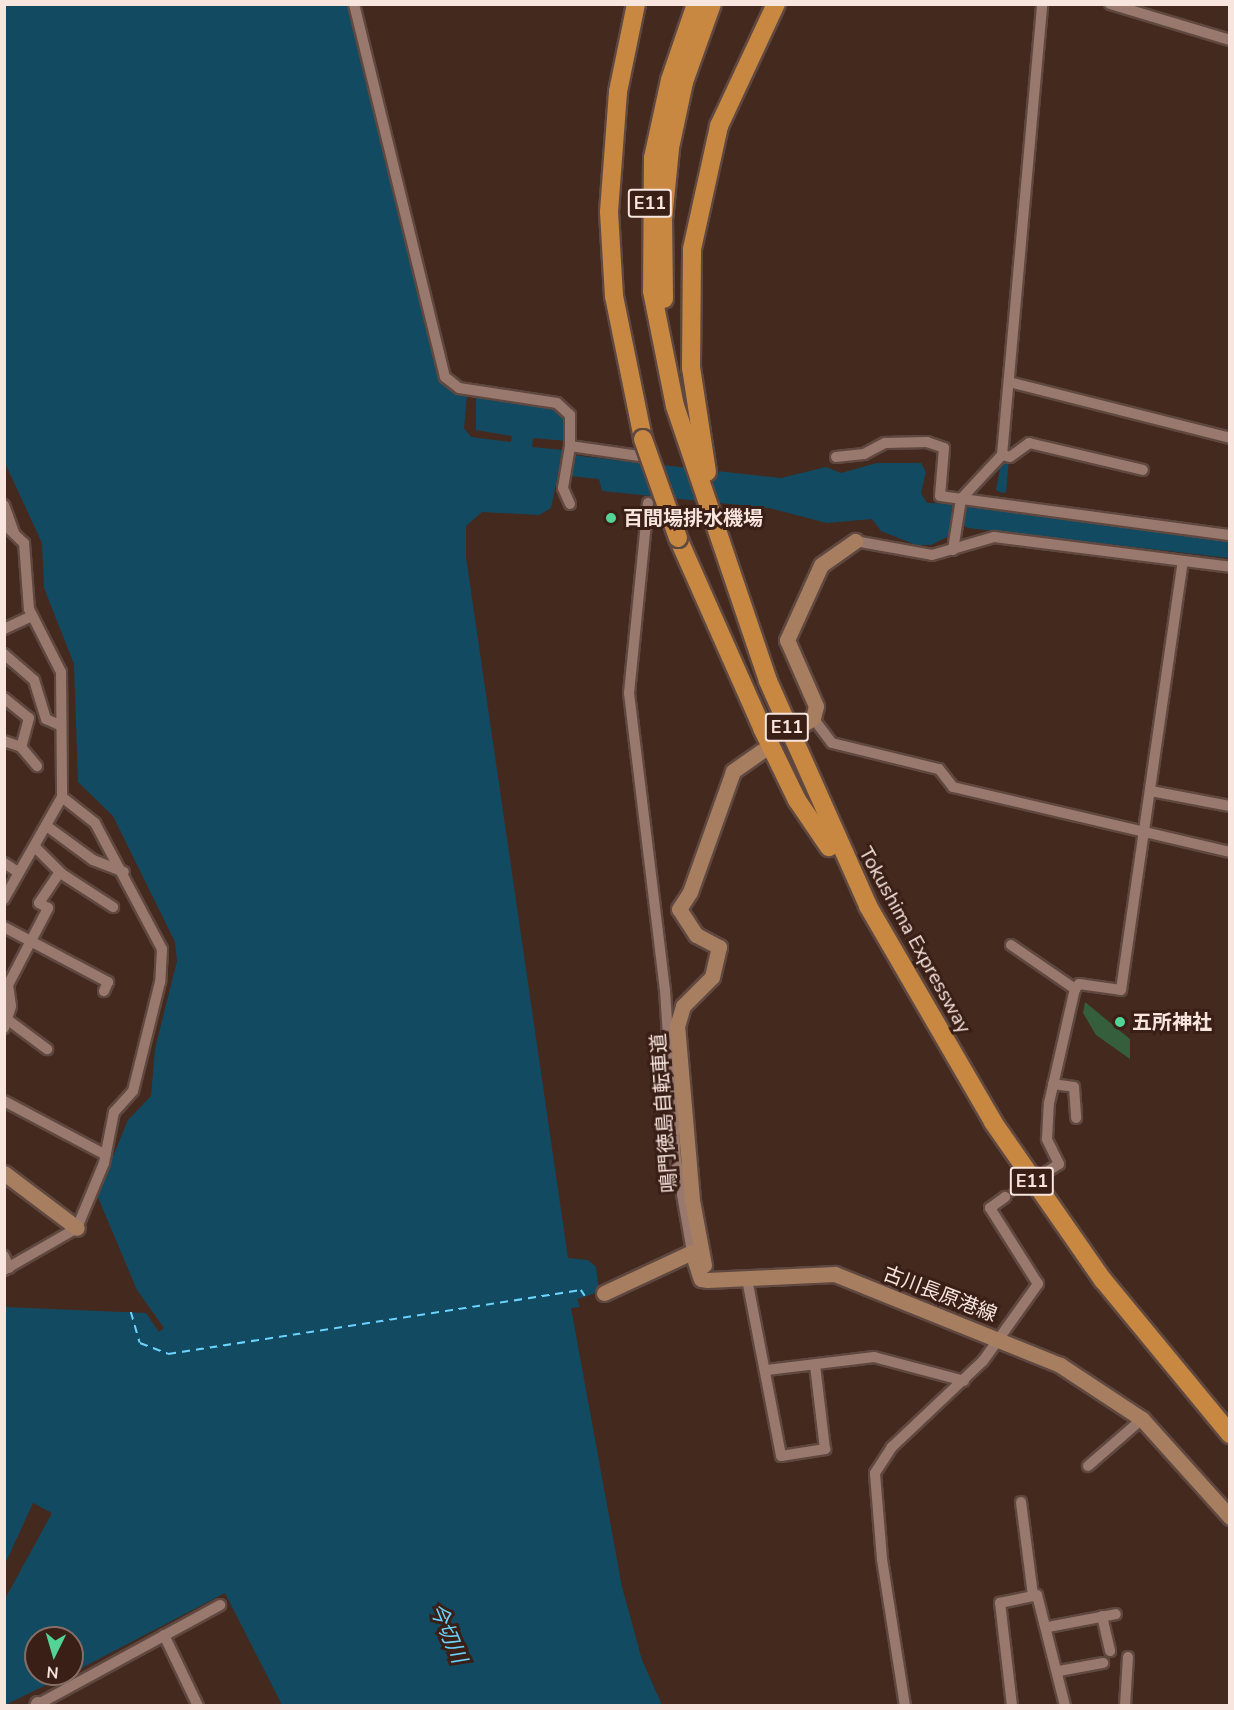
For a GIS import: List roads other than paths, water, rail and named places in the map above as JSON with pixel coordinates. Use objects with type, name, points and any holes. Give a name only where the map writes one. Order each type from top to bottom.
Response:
[{"type":"highway","points":[[636,4],[618,92],[609,212],[614,296],[643,439],[678,538],[730,663],[797,800],[868,906]]},
{"type":"highway","name":"Tokushima Expressway","points":[[696,4],[669,80],[651,181],[652,291],[675,406],[719,542],[772,692],[868,906],[944,1041],[1046,1202],[1230,1434]]},
{"type":"highway","name":"Tokushima Expressway","points":[[675,406],[664,297],[665,182],[684,82],[712,4]]},
{"type":"highway","points":[[719,542],[700,439],[689,333],[696,218],[727,103],[777,4]]},
{"type":"main road","points":[[807,722],[816,706],[787,640],[821,565],[855,541]]},
{"type":"main road","name":"鳴門徳島自転車道","points":[[707,1280],[692,1200],[677,1026],[683,1006],[712,977],[718,946],[696,935],[679,909],[690,892],[733,771],[762,751]]},
{"type":"main road","points":[[4,1173],[77,1228]]},
{"type":"main road","points":[[604,1293],[692,1252],[701,1279],[707,1280]]},
{"type":"main road","name":"古川長原港線","points":[[707,1280],[836,1274],[1060,1365],[1142,1419],[1230,1517]]},
{"type":"street","points":[[354,4],[445,377],[459,388],[557,403],[570,415],[569,449],[565,475],[570,504]]},
{"type":"street","points":[[953,548],[960,502],[1002,455],[1042,4]]},
{"type":"street","points":[[1110,4],[1230,40]]},
{"type":"street","points":[[1009,382],[1230,438]]},
{"type":"street","points":[[836,457],[864,454],[885,443],[944,447],[940,496],[960,502],[1230,535]]},
{"type":"street","points":[[1002,455],[1010,457],[1029,443],[1143,470]]},
{"type":"street","points":[[569,449],[654,458]]},
{"type":"street","points":[[648,503],[629,693],[665,990],[676,1160],[692,1252]]},
{"type":"street","points":[[4,505],[14,533]]},
{"type":"street","points":[[4,524],[24,543],[32,616],[61,672],[57,724],[62,797],[48,826],[18,872],[4,899]]},
{"type":"street","points":[[855,541],[932,555],[994,537],[1230,567]]},
{"type":"street","points":[[1048,1171],[1059,1164],[1047,1139],[1053,1084],[1075,989],[1079,984],[1121,990],[1133,877],[1144,834],[1151,791],[1183,562]]},
{"type":"street","points":[[4,629],[32,616]]},
{"type":"street","points":[[4,654],[34,680],[46,719],[57,724]]},
{"type":"street","points":[[4,698],[29,718],[21,747]]},
{"type":"street","points":[[807,722],[832,743],[939,769],[952,787],[1144,834],[1230,852]]},
{"type":"street","points":[[4,741],[21,747],[37,766]]},
{"type":"street","points":[[1151,791],[1230,806]]},
{"type":"street","points":[[4,1256],[7,1269],[77,1228],[106,1155],[114,1112],[133,1091],[137,1056],[160,982],[162,949],[124,872],[95,823],[62,797]]},
{"type":"street","points":[[48,826],[93,860],[124,872]]},
{"type":"street","points":[[35,847],[60,872],[113,907]]},
{"type":"street","points":[[4,863],[18,872]]},
{"type":"street","points":[[46,1049],[6,1021],[6,985],[48,908],[39,903],[60,872]]},
{"type":"street","points":[[4,927],[108,982],[104,991]]},
{"type":"street","points":[[1011,945],[1075,989]]},
{"type":"street","points":[[1053,1084],[1074,1087],[1076,1118]]},
{"type":"street","points":[[4,1101],[106,1155]]},
{"type":"street","points":[[904,1706],[882,1559],[875,1473],[892,1447],[964,1381],[1000,1339],[1038,1284],[990,1208],[1005,1197]]},
{"type":"street","points":[[747,1279],[767,1370],[781,1456],[825,1449],[815,1365]]},
{"type":"street","points":[[767,1370],[874,1357],[964,1381]]},
{"type":"street","points":[[1088,1466],[1142,1419]]},
{"type":"street","points":[[1021,1502],[1033,1596],[1048,1627],[1065,1706]]},
{"type":"street","points":[[1012,1706],[999,1603],[1033,1596]]},
{"type":"street","points":[[37,1705],[220,1605]]},
{"type":"street","points":[[1048,1627],[1116,1614]]},
{"type":"street","points":[[1102,1616],[1110,1651]]},
{"type":"street","points":[[164,1635],[198,1706]]},
{"type":"street","points":[[1125,1706],[1128,1657]]},
{"type":"street","points":[[1059,1671],[1102,1663]]},
{"type":"water","name":"今切川","points":[[5,5],[347,5],[436,366],[448,388],[467,394],[464,428],[471,437],[511,442],[512,436],[476,430],[476,396],[558,407],[563,413],[567,441],[533,438],[532,447],[563,450],[551,508],[539,515],[482,512],[466,526],[466,557],[568,1258],[588,1260],[596,1267],[599,1292],[577,1299],[580,1307],[571,1308],[622,1587],[642,1660],[662,1705],[282,1705],[225,1593],[84,1667],[84,1626],[24,1626],[24,1686],[44,1686],[5,1705],[5,1599],[52,1513],[33,1503],[5,1564],[5,1307],[146,1313],[159,1332],[164,1328],[137,1290],[97,1195],[128,1120],[151,1096],[155,1049],[177,961],[175,942],[113,816],[78,782],[74,664],[44,588],[42,543],[5,463]]},
{"type":"water","points":[[1006,436],[1011,437],[1006,492],[1002,493],[996,490]]},
{"type":"water","points":[[571,455],[781,478],[826,467],[841,473],[877,463],[921,463],[926,472],[921,493],[927,503],[976,504],[1229,540],[1229,558],[968,528],[951,518],[949,536],[931,545],[916,545],[881,531],[872,519],[827,523],[769,508],[602,491],[599,479],[569,476]]},
{"type":"tunnel","points":[[1005,1197],[1048,1171]]},
{"type":"place","name":"百間場排水機場","points":[[611,518]]},
{"type":"place","name":"五所神社","points":[[1120,1022]]}]
